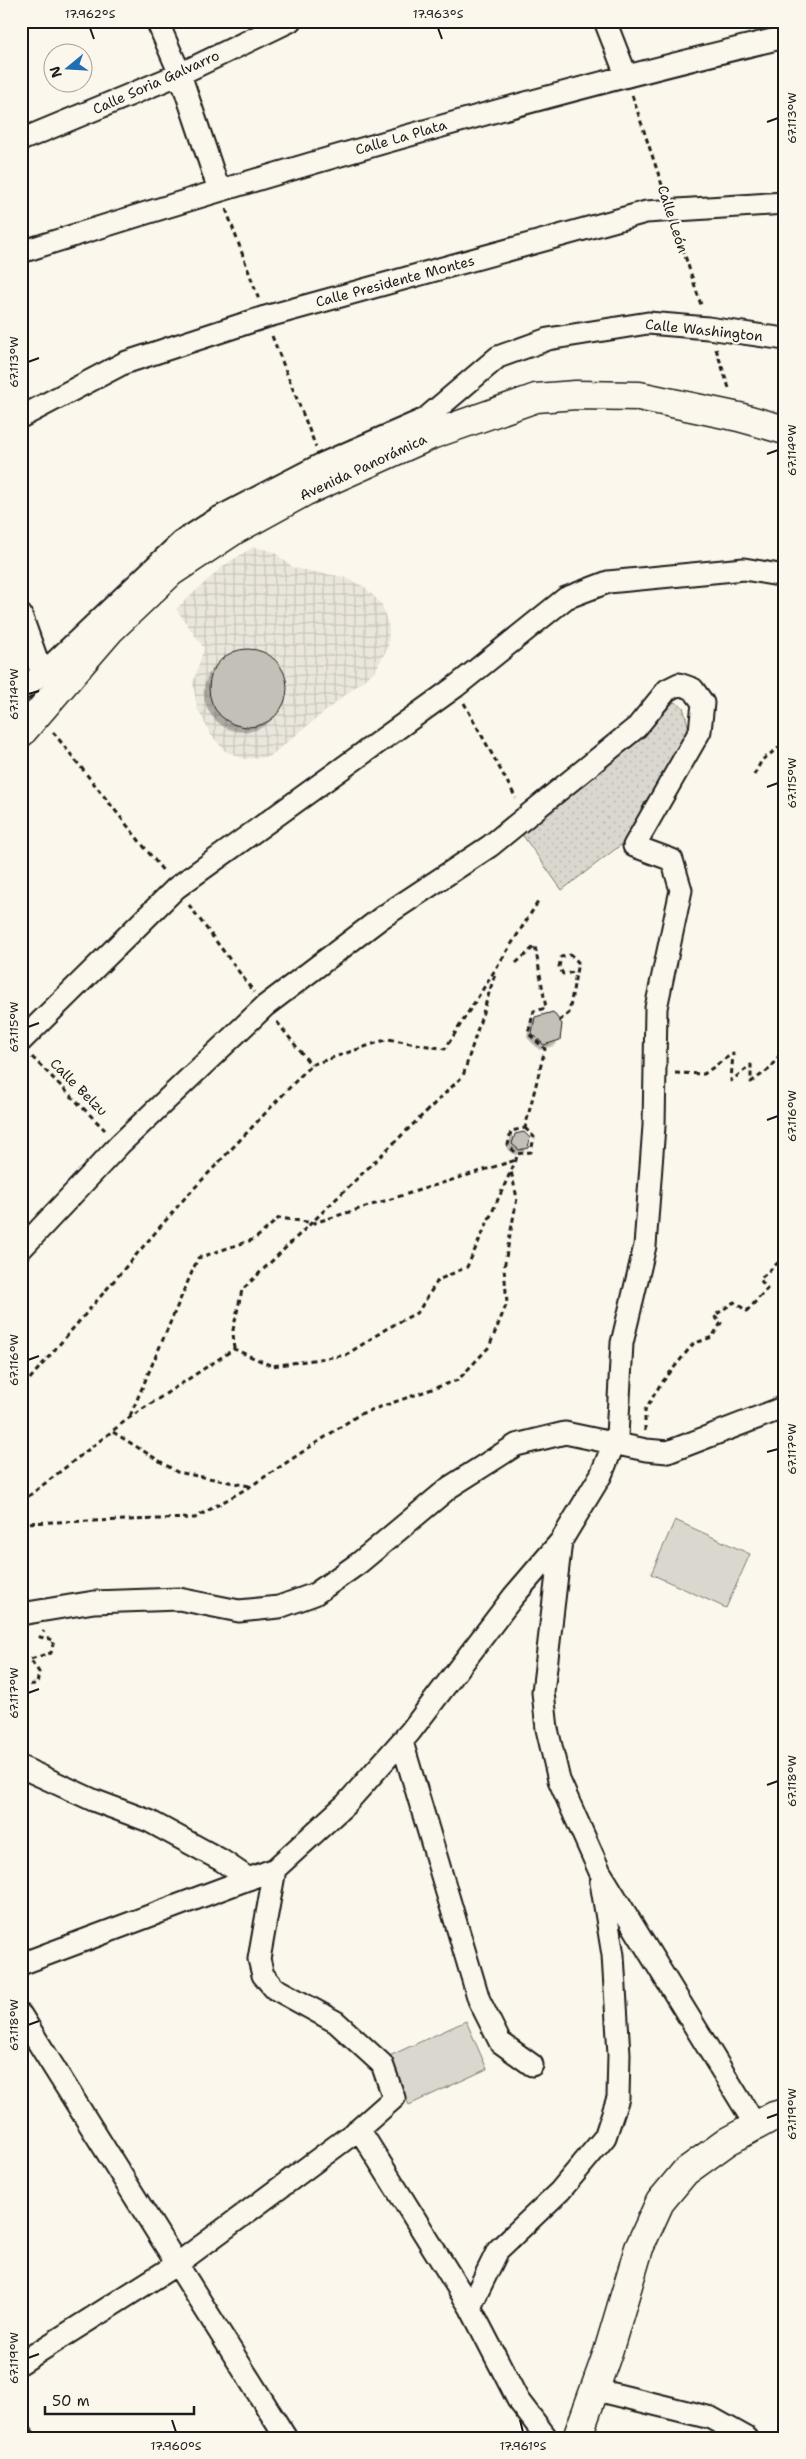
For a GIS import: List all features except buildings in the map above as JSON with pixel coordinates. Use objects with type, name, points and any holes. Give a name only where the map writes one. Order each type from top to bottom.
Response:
[{"type":"main road","name":"Avenida Panorámica","points":[[29,723],[166,566],[428,428],[536,398],[576,395],[639,396],[739,417],[785,430]]},
{"type":"main road","points":[[577,2438],[593,2389],[608,2352],[639,2248],[660,2202],[685,2172],[728,2141],[785,2113]]},
{"type":"street","points":[[157,21],[180,74],[219,190]]},
{"type":"street","name":"Calle Soria Galvarro","points":[[21,140],[180,74],[290,21]]},
{"type":"street","points":[[605,21],[626,75]]},
{"type":"street","name":"Calle La Plata","points":[[21,252],[219,190],[626,75],[785,37]]},
{"type":"street","name":"Calle Presidente Montes","points":[[21,417],[124,363],[265,317],[646,212],[785,203]]},
{"type":"street","name":"Calle Washington","points":[[21,690],[166,566],[181,542],[218,518],[322,464],[384,437],[428,428],[498,357],[548,339],[648,323],[708,328],[785,339]]},
{"type":"street","points":[[25,1047],[176,888],[455,687],[566,598],[608,582],[744,569],[785,576]]},
{"type":"street","points":[[21,615],[42,674]]},
{"type":"street","points":[[21,1249],[120,1144],[265,1006],[381,918],[490,846],[637,727],[667,690],[678,684],[692,689],[703,703],[700,731],[634,846],[672,860],[681,890],[656,1008],[654,1126],[645,1246],[622,1343],[617,1436],[601,1475],[561,1541],[513,1597],[402,1742],[346,1804],[275,1869],[21,1964]]},
{"type":"street","points":[[21,1614],[94,1602],[178,1599],[239,1611],[278,1607],[315,1594],[359,1563],[450,1487],[516,1445],[565,1433],[646,1450],[668,1452],[785,1407]]},
{"type":"street","points":[[561,1541],[543,1692],[547,1729],[559,1780],[600,1872],[756,2126]]},
{"type":"street","points":[[402,1742],[479,2000],[500,2042],[532,2065]]},
{"type":"street","points":[[21,1767],[93,1800],[149,1821],[221,1860],[249,1879]]},
{"type":"street","points":[[21,2363],[177,2264],[358,2129],[394,2098],[382,2064],[336,2022],[274,1988],[263,1975],[260,1959],[275,1869]]},
{"type":"street","points":[[470,2307],[498,2250],[560,2191],[605,2136],[618,2098],[620,2054],[613,1954],[600,1872]]},
{"type":"street","points":[[21,2015],[286,2438]]},
{"type":"street","points":[[358,2129],[470,2307],[518,2400],[547,2438]]},
{"type":"street","points":[[593,2389],[711,2418],[747,2438]]},
{"type":"street","points":[[21,2434],[24,2438]]},
{"type":"path","name":"Calle León","points":[[626,75],[708,328],[739,417]]},
{"type":"path","points":[[455,687],[526,817]]},
{"type":"path","points":[[29,723],[176,888],[311,1065]]},
{"type":"path","points":[[754,774],[762,760],[785,743]]},
{"type":"path","points":[[21,1412],[22,1388],[184,1199],[311,1065],[388,1039],[445,1049],[538,902]]},
{"type":"path","points":[[516,963],[536,946],[546,1008],[534,1011],[528,1034],[545,1049],[525,1128]]},
{"type":"path","points":[[559,1021],[568,1013],[578,962],[571,955],[561,957],[559,967],[563,974],[575,972]]},
{"type":"path","points":[[234,1349],[233,1330],[242,1290],[314,1223],[463,1076],[496,969]]},
{"type":"path","name":"Calle Belzu","points":[[25,1047],[120,1144]]},
{"type":"path","points":[[654,1072],[704,1074],[733,1053],[731,1081],[751,1065],[751,1082],[771,1068],[785,1047]]},
{"type":"path","points":[[517,1154],[508,1144],[511,1131],[525,1128]]},
{"type":"path","points":[[517,1154],[530,1152],[534,1137],[525,1128]]},
{"type":"path","points":[[234,1349],[272,1366],[346,1355],[386,1329],[418,1312],[438,1280],[467,1267],[516,1160],[517,1154]]},
{"type":"path","points":[[129,1418],[198,1258],[255,1240],[279,1218],[314,1223],[516,1160]]},
{"type":"path","points":[[21,1523],[195,1518],[251,1486],[360,1414],[458,1380],[490,1347],[507,1303],[504,1268],[517,1198],[511,1171]]},
{"type":"path","points":[[646,1450],[645,1410],[660,1385],[693,1344],[712,1337],[721,1323],[714,1316],[734,1302],[747,1311],[767,1289],[760,1279],[781,1260],[785,1262]]},
{"type":"path","points":[[21,1502],[129,1418],[234,1349]]},
{"type":"path","points":[[113,1432],[177,1472],[251,1486]]},
{"type":"path","points":[[21,1685],[23,1683],[37,1684],[39,1672],[30,1659],[51,1653],[54,1640],[40,1637],[45,1630]]},
{"type":"path","points":[[21,1696],[27,1697],[28,1709],[21,1710]]},
{"type":"shaded area","points":[[253,547],[272,551],[294,568],[344,577],[365,587],[382,605],[389,628],[388,647],[375,671],[269,757],[244,759],[225,751],[211,735],[197,708],[193,683],[204,648],[176,609],[223,566]]},
{"type":"shaded area","points":[[674,702],[683,707],[689,729],[626,841],[562,890],[521,833],[639,741]]},
{"type":"shaded area","points":[[675,1520],[750,1554],[726,1608],[651,1574]]},
{"type":"shaded area","points":[[466,2021],[487,2069],[409,2105],[387,2057]]}]
